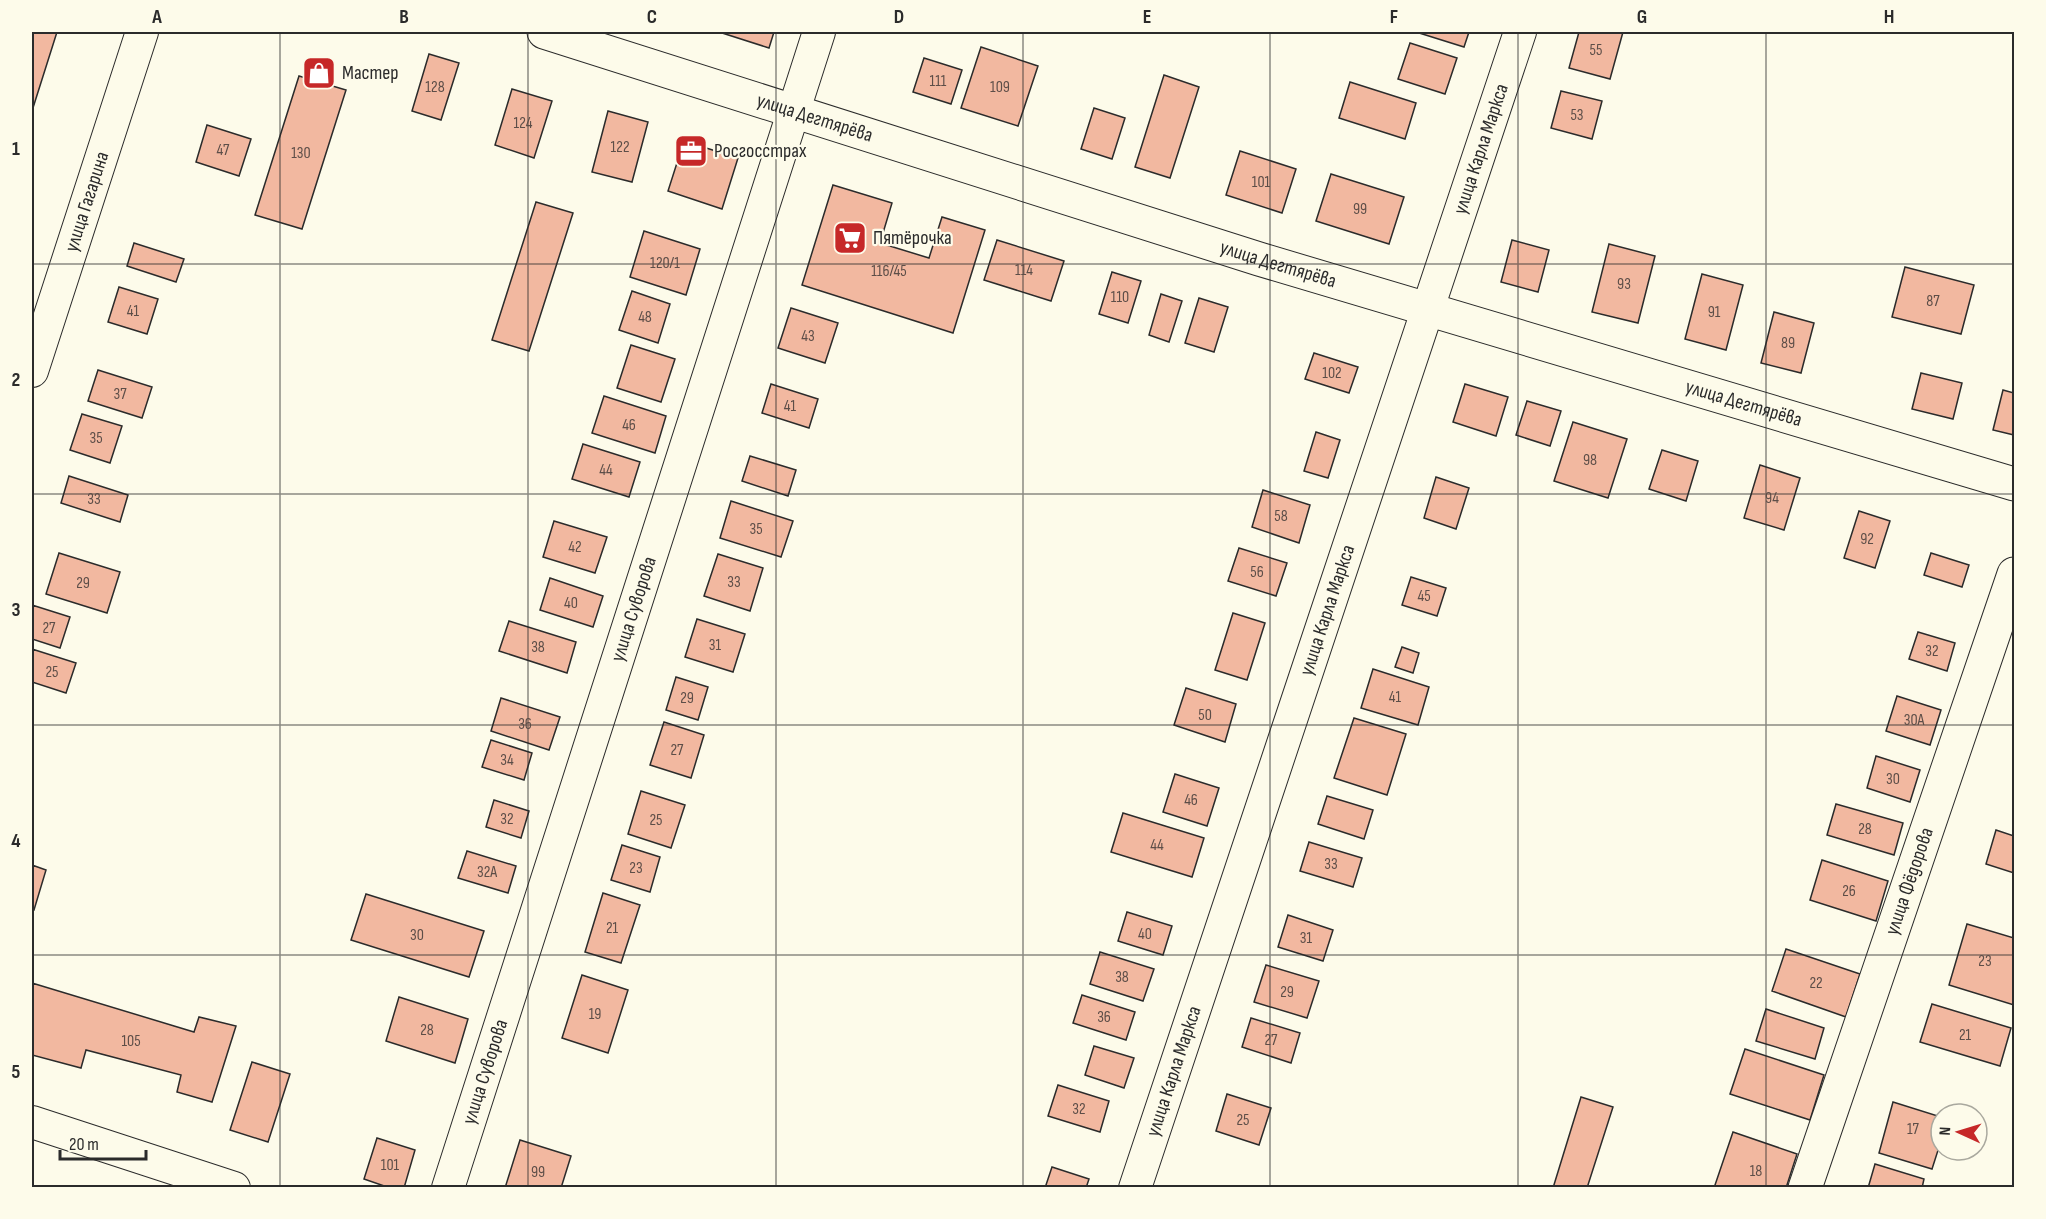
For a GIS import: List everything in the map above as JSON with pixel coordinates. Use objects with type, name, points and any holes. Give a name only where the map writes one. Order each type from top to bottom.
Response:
[{"type":"main road","name":"улица Дегтярёва","points":[[544,32],[792,113],[1258,259],[2014,484]]},
{"type":"main road","name":"улица Фёдорова","points":[[1806,1188],[2014,574]]},
{"type":"street","name":"улица Гагарина","points":[[32,371],[142,32]]},
{"type":"street","name":"улица Суворова","points":[[448,1188],[819,32]]},
{"type":"street","name":"улица Карла Маркса","points":[[1135,1188],[1520,32]]},
{"type":"street","points":[[32,1122],[234,1188]]},
{"type":"building","points":[[32,32],[57,32],[32,111]]},
{"type":"building","points":[[719,32],[774,32],[769,48]]},
{"type":"building","points":[[1416,32],[1469,32],[1464,47]]},
{"type":"building","points":[[1579,32],[1623,32],[1610,79],[1569,68]]},
{"type":"building","points":[[1410,43],[1457,58],[1445,94],[1398,79]]},
{"type":"building","points":[[981,47],[1038,66],[1018,126],[961,108]]},
{"type":"building","points":[[429,54],[459,63],[441,120],[412,111]]},
{"type":"building","points":[[924,58],[962,70],[951,104],[913,92]]},
{"type":"building","points":[[1164,75],[1199,87],[1170,178],[1135,167]]},
{"type":"building","points":[[299,76],[346,90],[302,229],[255,215]]},
{"type":"building","points":[[1350,82],[1416,103],[1405,139],[1339,118]]},
{"type":"building","points":[[512,89],[552,101],[534,158],[495,145]]},
{"type":"building","points":[[1561,91],[1602,101],[1592,139],[1551,128]]},
{"type":"building","points":[[1094,108],[1125,118],[1112,159],[1081,149]]},
{"type":"building","points":[[608,111],[648,122],[632,182],[592,172]]},
{"type":"building","points":[[207,125],[251,139],[239,176],[196,162]]},
{"type":"building","points":[[684,141],[738,158],[722,209],[668,191]]},
{"type":"building","points":[[1240,151],[1296,169],[1282,213],[1226,195]]},
{"type":"building","points":[[1331,174],[1404,197],[1389,244],[1316,221]]},
{"type":"building","points":[[833,185],[892,203],[880,243],[929,258],[942,217],[985,230],[953,333],[802,285]]},
{"type":"building","points":[[536,202],[573,213],[529,351],[492,340]]},
{"type":"building","points":[[644,231],[700,249],[686,295],[630,277]]},
{"type":"building","points":[[997,240],[1064,261],[1051,301],[984,280]]},
{"type":"building","points":[[1512,240],[1549,250],[1538,292],[1501,282]]},
{"type":"building","points":[[134,243],[184,259],[176,282],[127,266]]},
{"type":"building","points":[[1609,244],[1655,256],[1638,323],[1592,312]]},
{"type":"building","points":[[1905,267],[1974,285],[1961,334],[1892,317]]},
{"type":"building","points":[[1112,272],[1141,281],[1128,323],[1099,314]]},
{"type":"building","points":[[1702,274],[1743,285],[1726,350],[1685,339]]},
{"type":"building","points":[[119,287],[158,299],[147,334],[108,322]]},
{"type":"building","points":[[632,291],[670,304],[658,343],[619,330]]},
{"type":"building","points":[[1161,294],[1182,301],[1169,342],[1149,335]]},
{"type":"building","points":[[1199,298],[1228,307],[1214,352],[1185,343]]},
{"type":"building","points":[[791,308],[838,323],[825,363],[778,348]]},
{"type":"building","points":[[1774,312],[1814,323],[1801,373],[1761,363]]},
{"type":"building","points":[[631,345],[675,359],[661,402],[617,388]]},
{"type":"building","points":[[1314,353],[1358,367],[1349,393],[1305,379]]},
{"type":"building","points":[[98,370],[152,387],[142,418],[88,401]]},
{"type":"building","points":[[1921,373],[1962,383],[1953,419],[1912,409]]},
{"type":"building","points":[[771,384],[818,399],[809,428],[762,413]]},
{"type":"building","points":[[1465,384],[1508,397],[1496,436],[1453,422]]},
{"type":"building","points":[[2003,390],[2014,393],[2014,435],[1993,430]]},
{"type":"building","points":[[604,396],[666,416],[655,453],[592,433]]},
{"type":"building","points":[[1527,401],[1561,411],[1550,446],[1516,435]]},
{"type":"building","points":[[82,414],[122,426],[110,463],[70,450]]},
{"type":"building","points":[[1573,422],[1627,439],[1608,498],[1554,481]]},
{"type":"building","points":[[1316,432],[1340,440],[1328,478],[1304,471]]},
{"type":"building","points":[[583,444],[640,462],[629,497],[572,479]]},
{"type":"building","points":[[1662,450],[1698,461],[1686,501],[1649,489]]},
{"type":"building","points":[[750,456],[796,470],[788,496],[742,481]]},
{"type":"building","points":[[1760,465],[1800,478],[1784,530],[1744,518]]},
{"type":"building","points":[[69,476],[128,495],[120,522],[61,503]]},
{"type":"building","points":[[1436,477],[1469,488],[1456,529],[1424,518]]},
{"type":"building","points":[[1263,490],[1310,505],[1299,543],[1252,527]]},
{"type":"building","points":[[731,501],[793,521],[781,557],[720,538]]},
{"type":"building","points":[[1859,511],[1890,521],[1875,568],[1844,558]]},
{"type":"building","points":[[554,521],[607,537],[595,573],[543,557]]},
{"type":"building","points":[[1239,548],[1287,563],[1276,596],[1228,581]]},
{"type":"building","points":[[59,553],[120,572],[107,613],[46,594]]},
{"type":"building","points":[[1931,553],[1969,565],[1962,587],[1924,575]]},
{"type":"building","points":[[718,554],[763,568],[750,611],[704,596]]},
{"type":"building","points":[[1411,577],[1446,588],[1437,616],[1402,605]]},
{"type":"building","points":[[550,578],[603,596],[593,627],[540,610]]},
{"type":"building","points":[[32,605],[70,617],[60,648],[32,639]]},
{"type":"building","points":[[1233,613],[1265,623],[1247,680],[1215,670]]},
{"type":"building","points":[[697,619],[745,634],[733,672],[685,657]]},
{"type":"building","points":[[509,621],[576,642],[567,673],[499,651]]},
{"type":"building","points":[[1918,632],[1955,643],[1947,671],[1909,659]]},
{"type":"building","points":[[1402,647],[1419,653],[1413,673],[1395,667]]},
{"type":"building","points":[[32,649],[76,663],[66,693],[32,682]]},
{"type":"building","points":[[1373,669],[1429,687],[1418,725],[1361,708]]},
{"type":"building","points":[[676,677],[708,687],[698,720],[666,710]]},
{"type":"building","points":[[1186,688],[1236,704],[1225,742],[1174,725]]},
{"type":"building","points":[[1897,696],[1941,710],[1930,745],[1886,731]]},
{"type":"building","points":[[501,698],[560,717],[549,750],[491,731]]},
{"type":"building","points":[[1354,718],[1406,734],[1387,795],[1334,778]]},
{"type":"building","points":[[664,722],[704,735],[691,778],[650,765]]},
{"type":"building","points":[[491,740],[532,753],[524,780],[482,767]]},
{"type":"building","points":[[1876,756],[1920,770],[1910,802],[1867,788]]},
{"type":"building","points":[[1175,774],[1219,788],[1207,826],[1163,812]]},
{"type":"building","points":[[641,791],[685,805],[671,848],[628,834]]},
{"type":"building","points":[[1327,796],[1373,810],[1364,839],[1318,824]]},
{"type":"building","points":[[494,800],[529,811],[521,838],[486,827]]},
{"type":"building","points":[[1836,804],[1903,823],[1894,855],[1827,835]]},
{"type":"building","points":[[1123,813],[1204,838],[1192,877],[1111,852]]},
{"type":"building","points":[[1996,830],[2014,836],[2014,873],[1986,864]]},
{"type":"building","points":[[1309,842],[1362,858],[1353,887],[1300,871]]},
{"type":"building","points":[[622,845],[660,857],[650,892],[611,880]]},
{"type":"building","points":[[467,851],[516,866],[508,893],[458,878]]},
{"type":"building","points":[[1822,860],[1888,881],[1876,921],[1810,900]]},
{"type":"building","points":[[32,865],[46,870],[34,910],[32,909]]},
{"type":"building","points":[[603,893],[640,905],[621,963],[585,952]]},
{"type":"building","points":[[366,894],[484,931],[469,977],[351,940]]},
{"type":"building","points":[[1127,912],[1172,926],[1163,955],[1118,941]]},
{"type":"building","points":[[1288,915],[1333,930],[1323,961],[1278,947]]},
{"type":"building","points":[[1967,924],[2014,938],[2014,1005],[1949,985]]},
{"type":"building","points":[[1786,949],[1860,974],[1846,1017],[1772,991]]},
{"type":"building","points":[[1100,952],[1154,969],[1143,1001],[1090,984]]},
{"type":"building","points":[[1266,965],[1319,981],[1307,1018],[1254,1002]]},
{"type":"building","points":[[582,975],[628,990],[608,1053],[562,1038]]},
{"type":"building","points":[[32,983],[194,1032],[199,1017],[236,1026],[212,1102],[177,1092],[181,1075],[86,1050],[81,1068],[32,1055]]},
{"type":"building","points":[[1082,995],[1135,1012],[1126,1040],[1073,1023]]},
{"type":"building","points":[[399,997],[468,1019],[455,1063],[386,1041]]},
{"type":"building","points":[[1932,1004],[2011,1028],[2000,1066],[1920,1042]]},
{"type":"building","points":[[1766,1009],[1824,1028],[1815,1059],[1756,1041]]},
{"type":"building","points":[[1251,1018],[1300,1033],[1291,1063],[1242,1047]]},
{"type":"building","points":[[1094,1046],[1134,1058],[1124,1088],[1085,1075]]},
{"type":"building","points":[[1745,1049],[1824,1075],[1810,1120],[1730,1094]]},
{"type":"building","points":[[252,1062],[290,1074],[268,1142],[230,1130]]},
{"type":"building","points":[[1058,1085],[1109,1101],[1100,1132],[1048,1116]]},
{"type":"building","points":[[1227,1094],[1271,1108],[1259,1145],[1216,1131]]},
{"type":"building","points":[[1581,1097],[1613,1107],[1587,1188],[1553,1188]]},
{"type":"building","points":[[1893,1102],[1929,1113],[1929,1162],[1934,1162],[1932,1169],[1879,1153]]},
{"type":"building","points":[[1733,1132],[1797,1154],[1786,1188],[1714,1188]]},
{"type":"building","points":[[377,1138],[415,1150],[404,1188],[390,1188],[364,1179]]},
{"type":"building","points":[[520,1140],[571,1156],[561,1188],[505,1188]]},
{"type":"building","points":[[1875,1164],[1924,1179],[1922,1188],[1868,1188]]},
{"type":"building","points":[[1052,1167],[1089,1179],[1086,1188],[1045,1188]]},
{"type":"place","name":"Мастер","points":[[319,73]]},
{"type":"place","name":"Росгосстрах","points":[[691,151]]},
{"type":"place","name":"Пятёрочка","points":[[850,238]]}]
